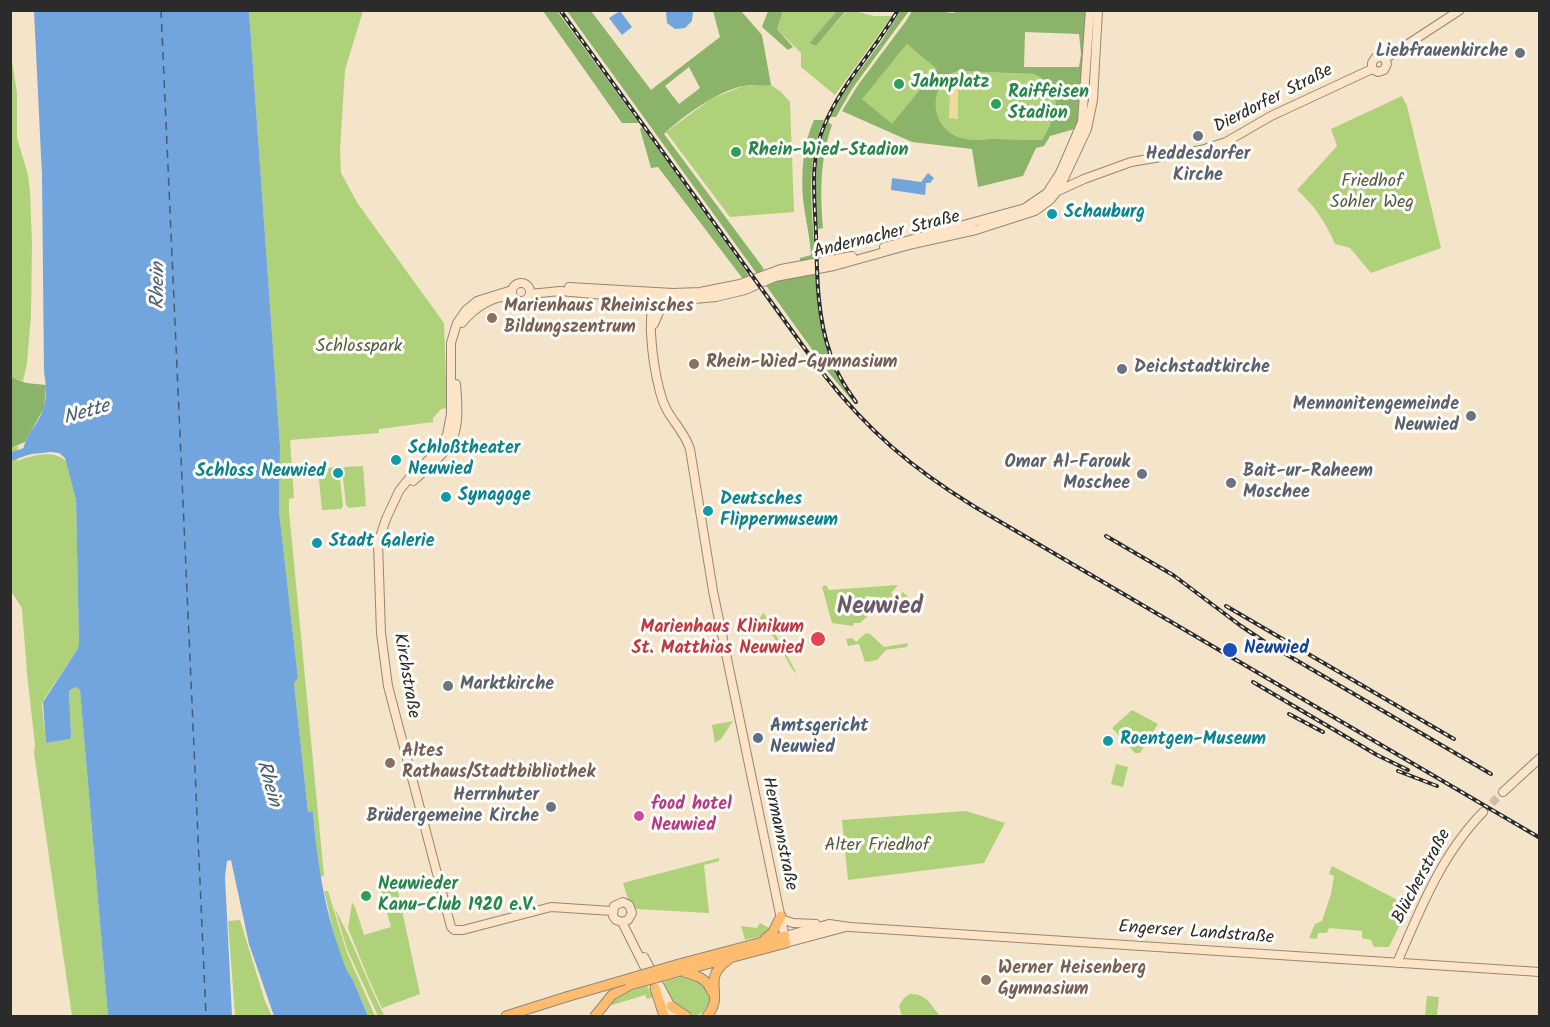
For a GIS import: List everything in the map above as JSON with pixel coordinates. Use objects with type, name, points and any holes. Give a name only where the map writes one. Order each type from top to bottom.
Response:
[{"type":"highway","points":[[759,943],[773,932],[781,917]]},
{"type":"highway","points":[[595,1017],[608,999],[622,988],[680,967],[759,943],[785,939]]},
{"type":"highway","points":[[506,1017],[594,987],[732,957],[785,939]]},
{"type":"highway","points":[[707,1017],[715,1002],[713,979],[716,971],[732,957]]},
{"type":"highway","points":[[680,967],[701,977],[711,989],[710,1006],[699,1017]]},
{"type":"highway","points":[[655,988],[667,1014],[686,1017]]},
{"type":"street","name":"Andernacher Straße","points":[[530,291],[650,296],[727,288],[781,269],[848,257],[1031,205],[1047,193],[1057,178],[1083,118],[1090,10]]},
{"type":"street","name":"Andernacher Straße","points":[[650,296],[672,301],[734,293],[776,277],[834,266],[997,224],[1035,211],[1058,192],[1084,137],[1091,114],[1098,10]]},
{"type":"street","name":"Dierdorfer Straße","points":[[1058,192],[1083,179],[1138,160],[1201,150],[1226,142],[1271,116],[1372,69],[1378,72],[1384,70],[1387,66],[1385,59],[1460,10]]},
{"type":"street","name":"Dierdorfer Straße","points":[[1057,178],[1066,176],[1083,179]]},
{"type":"street","points":[[520,283],[530,291],[523,302],[517,301],[512,293],[520,283]]},
{"type":"street","name":"Kirchstraße","points":[[512,293],[486,302],[472,312],[461,325],[455,343],[458,415],[454,436],[439,459],[402,493],[393,510],[390,523],[382,528],[377,545],[381,633],[388,687],[426,836],[451,927],[454,930],[463,930],[551,908],[612,911]]},
{"type":"street","name":"Hermannstraße","points":[[650,296],[651,340],[660,394],[670,418],[684,435],[689,446],[712,591],[740,714],[745,753],[785,939]]},
{"type":"street","points":[[651,340],[658,312],[672,301]]},
{"type":"street","points":[[1503,792],[1539,758]]},
{"type":"street","name":"Blücherstraße","points":[[1397,963],[1434,881],[1464,831],[1483,812]]},
{"type":"street","points":[[625,921],[631,916],[632,910],[626,903],[616,904],[612,911],[614,918],[625,921],[667,1014],[676,1017]]},
{"type":"street","points":[[781,917],[796,923],[823,925]]},
{"type":"street","name":"Engerser Landstraße","points":[[785,939],[832,923],[850,927],[1539,972]]},
{"type":"street","name":"Engerser Landstraße","points":[[785,939],[850,927]]},
{"type":"street","points":[[647,967],[655,988]]},
{"type":"green space","points":[[838,10],[849,11],[845,12],[816,46],[809,43]]},
{"type":"green space","points":[[929,10],[953,13],[961,10],[1087,11],[1078,128],[1050,136],[1044,146],[1036,148],[1023,176],[978,187],[972,149],[912,142],[842,111],[858,85],[912,11]],"holes":[[[1025,32],[1079,34],[1081,54],[1079,67],[1024,67]],[[907,44],[937,69],[892,124],[862,99]],[[954,72],[1034,74],[1044,80],[1051,87],[1056,103],[1051,122],[1042,140],[970,139],[949,132],[937,115],[936,101],[942,83]]]},
{"type":"green space","name":"Schlosspark","points":[[249,11],[363,11],[345,70],[340,150],[341,173],[358,204],[444,323],[447,408],[441,409],[433,418],[433,422],[379,429],[379,433],[290,440],[294,498],[289,499],[289,511],[324,876],[319,877],[313,812],[308,812],[294,683],[298,678],[279,511],[280,446]]},
{"type":"green space","points":[[543,11],[557,11],[639,123],[622,123]]},
{"type":"green space","points":[[567,11],[591,11],[651,90],[720,37],[713,11],[741,11],[762,35],[771,85],[743,86],[711,99],[690,112],[664,134],[764,269],[757,274]],"holes":[[[689,67],[700,88],[679,104],[665,86]]]},
{"type":"green space","points":[[768,11],[783,11],[777,29],[793,47],[788,50],[762,27]]},
{"type":"green space","points":[[783,11],[838,11],[809,43],[816,46],[846,12],[892,16],[835,95],[801,67],[801,53],[777,29]]},
{"type":"green space","points":[[900,11],[909,11],[852,89],[836,117],[830,117],[845,90],[881,42]]},
{"type":"green space","name":"Jahnplatz","points":[[907,44],[938,69],[892,125],[861,99]]},
{"type":"green space","points":[[10,48],[17,93],[17,138],[28,175],[30,191],[31,315],[27,363],[23,381],[10,377]]},
{"type":"green space","name":"Raiffeisen Stadion","points":[[958,71],[1035,74],[1045,80],[1052,87],[1056,103],[1051,122],[1042,140],[970,139],[949,132],[937,115],[936,101],[938,90],[944,79]]},
{"type":"green space","name":"Rhein-Wied-Stadion","points":[[771,85],[790,102],[794,212],[730,217],[666,132],[711,99],[743,86]]},
{"type":"green space","name":"Friedhof Sohler Weg","points":[[1402,96],[1407,106],[1441,248],[1371,273],[1350,248],[1335,244],[1319,215],[1297,190],[1337,146],[1331,129]]},
{"type":"green space","points":[[814,120],[824,120],[814,153],[812,171],[815,258],[800,261],[800,258],[811,255],[802,179],[805,148]]},
{"type":"green space","points":[[828,122],[832,125],[825,150],[822,176],[823,228],[818,229],[817,161],[819,147]]},
{"type":"green space","points":[[642,127],[750,277],[743,279],[658,167],[651,168],[640,129]]},
{"type":"green space","points":[[816,273],[821,326],[825,341],[836,371],[854,403],[829,373],[765,284],[781,278]]},
{"type":"green space","points":[[11,377],[26,383],[46,385],[44,408],[25,442],[11,448]]},
{"type":"green space","points":[[18,446],[17,461],[49,454],[66,461],[76,500],[79,644],[42,704],[46,743],[70,739],[69,691],[75,687],[80,690],[108,1016],[72,1016],[34,753],[22,608],[11,591],[10,448]]},
{"type":"green space","points":[[363,466],[366,506],[349,508],[346,505],[342,469]]},
{"type":"green space","points":[[337,467],[343,506],[341,509],[322,510],[318,469]]},
{"type":"green space","points":[[826,585],[829,590],[898,585],[891,593],[897,598],[903,592],[909,598],[896,610],[883,598],[866,596],[864,606],[871,613],[860,623],[854,623],[853,626],[832,623],[822,587]]},
{"type":"green space","points":[[764,613],[797,674],[761,620],[760,617]]},
{"type":"green space","points":[[866,633],[884,647],[908,643],[907,647],[886,650],[877,660],[865,662],[859,644],[848,646],[846,639],[852,638],[856,642]]},
{"type":"green space","points":[[1132,710],[1158,724],[1140,753],[1135,753],[1112,728]]},
{"type":"green space","points":[[733,721],[721,739],[715,743],[712,725]]},
{"type":"green space","points":[[1116,764],[1128,767],[1123,787],[1111,784]]},
{"type":"green space","name":"Alter Friedhof","points":[[966,811],[1005,823],[984,863],[848,880],[842,820]]},
{"type":"green space","points":[[719,858],[719,861],[704,865],[709,913],[636,909],[628,899],[623,883]]},
{"type":"green space","points":[[1332,866],[1409,906],[1389,947],[1374,947],[1371,940],[1362,938],[1362,931],[1329,928],[1327,933],[1318,933],[1317,939],[1309,938],[1315,924],[1322,921],[1331,894],[1334,876],[1329,874]]},
{"type":"green space","points":[[397,887],[420,994],[382,1008],[348,928],[352,903],[364,935],[391,927],[381,891]]},
{"type":"green space","points":[[324,891],[328,891],[347,953],[375,1016],[368,1016],[353,980],[342,961]]},
{"type":"green space","points":[[335,909],[384,1015],[378,1016],[347,949]]},
{"type":"green space","points":[[240,920],[265,1001],[272,1016],[235,1016],[228,921]]},
{"type":"green space","points":[[760,923],[773,930],[762,936],[745,940],[741,926],[757,928]]},
{"type":"green space","points":[[686,976],[704,982],[710,997],[705,1010],[695,1015],[689,1015],[678,1008],[662,986],[665,981]]},
{"type":"green space","points":[[647,986],[653,997],[647,999],[645,995],[612,1005],[611,1001],[622,993]]},
{"type":"green space","points":[[910,994],[920,995],[940,1016],[902,1016],[899,1006]]},
{"type":"green space","points":[[1427,996],[1439,997],[1437,1016],[1425,1016]]},
{"type":"sand","points":[[950,88],[958,88],[958,119],[949,118]]},
{"type":"water","name":"Rhein","points":[[34,11],[249,11],[280,446],[279,511],[298,678],[294,683],[308,812],[313,812],[322,884],[335,937],[368,1016],[274,1016],[249,944],[231,860],[227,861],[225,877],[232,1016],[108,1016],[80,690],[75,687],[69,691],[70,739],[46,743],[43,702],[79,644],[76,500],[65,458],[59,453],[51,452],[23,455],[25,442],[42,413],[46,393],[42,176]]},
{"type":"water","points":[[620,11],[632,27],[622,35],[609,18]]},
{"type":"water","points":[[666,11],[693,11],[692,21],[685,28],[675,29],[667,23]]},
{"type":"water","points":[[928,173],[934,178],[930,183],[926,183],[925,195],[891,190],[892,178],[921,182]]},
{"type":"waterway","name":"Nette","points":[[10,457],[33,449]]},
{"type":"ferry route","points":[[161,10],[206,1016]]},
{"type":"tunnel","points":[[1483,812],[1503,792]]},
{"type":"railway","points":[[560,10],[821,371],[856,412],[891,446],[930,477],[975,507],[1540,838]]},
{"type":"railway","points":[[856,402],[835,366],[822,324],[817,280],[814,194],[816,153],[831,110],[898,10]]},
{"type":"railway","points":[[1106,536],[1173,575],[1265,642],[1491,774]]},
{"type":"railway","points":[[1226,606],[1454,739]]},
{"type":"railway","points":[[1253,682],[1377,755],[1408,770]]},
{"type":"railway","points":[[1289,714],[1323,732]]},
{"type":"railway","points":[[1398,771],[1437,786]]},
{"type":"place","name":"Liebfrauenkirche","points":[[1520,53]]},
{"type":"place","name":"Jahnplatz","points":[[899,84]]},
{"type":"place","name":"Raiffeisen Stadion","points":[[996,104]]},
{"type":"place","name":"Heddesdorfer Kirche","points":[[1198,136]]},
{"type":"place","name":"Rhein-Wied-Stadion","points":[[736,152]]},
{"type":"place","name":"Schauburg","points":[[1052,214]]},
{"type":"place","name":"Marienhaus Rheinisches Bildungszentrum","points":[[492,318]]},
{"type":"place","name":"Rhein-Wied-Gymnasium","points":[[694,364]]},
{"type":"place","name":"Deichstadtkirche","points":[[1122,369]]},
{"type":"place","name":"Mennonitengemeinde Neuwied","points":[[1471,416]]},
{"type":"place","name":"Schloßtheater Neuwied","points":[[396,460]]},
{"type":"place","name":"Schloss Neuwied","points":[[338,473]]},
{"type":"place","name":"Omar Al-Farouk Moschee","points":[[1142,474]]},
{"type":"place","name":"Bait-ur-Raheem Moschee","points":[[1231,483]]},
{"type":"place","name":"Synagoge","points":[[446,497]]},
{"type":"place","name":"Deutsches Flippermuseum","points":[[708,511]]},
{"type":"place","name":"Stadt Galerie","points":[[317,543]]},
{"type":"place","name":"Marienhaus Klinikum St. Matthias Neuwied","points":[[818,639]]},
{"type":"place","name":"Neuwied","points":[[1230,650]]},
{"type":"place","name":"Marktkirche","points":[[448,686]]},
{"type":"place","name":"Amtsgericht Neuwied","points":[[758,738]]},
{"type":"place","name":"Roentgen-Museum","points":[[1108,741]]},
{"type":"place","name":"Altes Rathaus/Stadtbibliothek","points":[[390,763]]},
{"type":"place","name":"Herrnhuter Brüdergemeine Kirche","points":[[551,807]]},
{"type":"place","name":"food hotel Neuwied","points":[[639,816]]},
{"type":"place","name":"Neuwieder Kanu-Club 1920 e.V.","points":[[366,896]]},
{"type":"place","name":"Werner Heisenberg Gymnasium","points":[[986,980]]},
{"type":"district","name":"Neuwied","points":[[880,609]]}]
